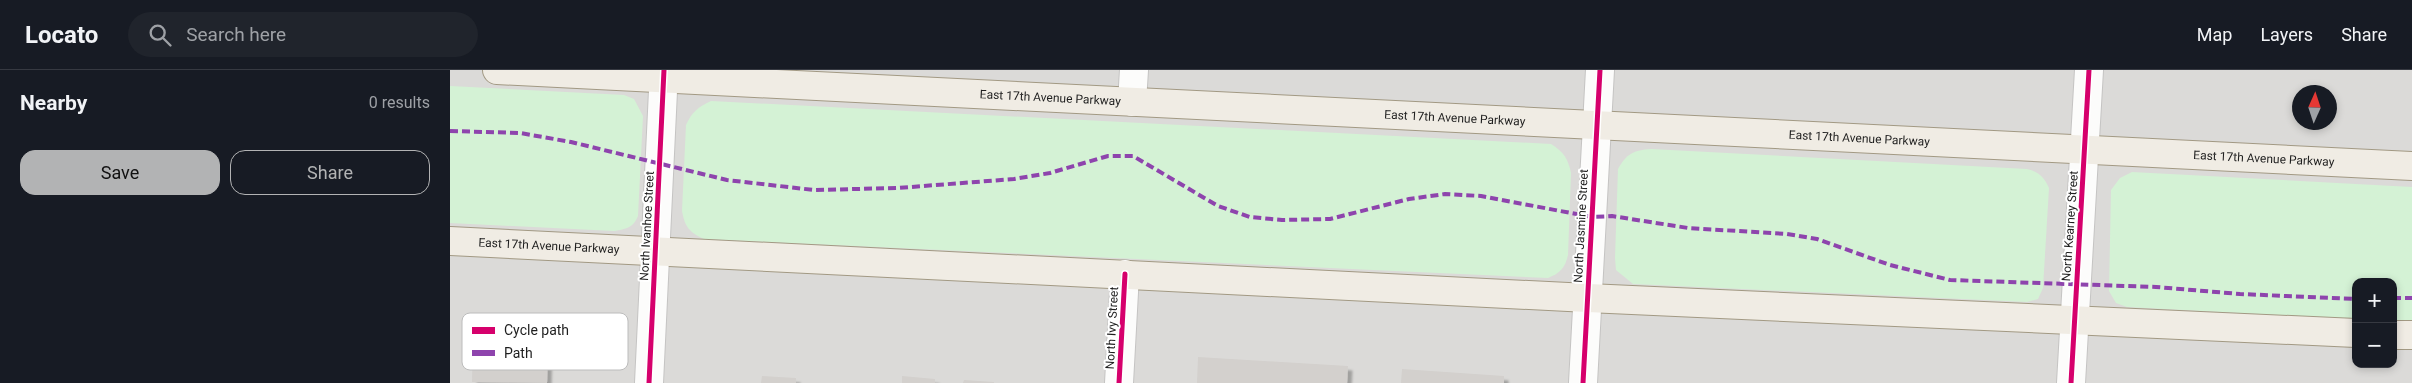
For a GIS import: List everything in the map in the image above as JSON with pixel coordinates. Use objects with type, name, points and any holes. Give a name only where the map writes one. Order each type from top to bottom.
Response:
[{"type":"main road","name":"East 17th Avenue Parkway","points":[[497,70],[664,74],[1132,102],[2412,166]]},
{"type":"main road","name":"East 17th Avenue Parkway","points":[[450,241],[1588,298],[2352,333]]},
{"type":"main road","points":[[2397,334],[2412,335]]},
{"type":"street","points":[[1132,102],[1134,70]]},
{"type":"street","name":"North Jasmine Street","points":[[1584,383],[1600,70]]},
{"type":"street","name":"North Kearney Street","points":[[2071,383],[2089,70]]},
{"type":"street","name":"North Ivanhoe Street","points":[[649,383],[664,74]]},
{"type":"street","name":"North Ivy Street","points":[[1119,383],[1125,274]]},
{"type":"shaded area","points":[[450,70],[2412,70],[2412,383],[450,383]]},
{"type":"green space","points":[[450,86],[624,95],[634,99],[643,116],[638,216],[634,223],[626,229],[614,231],[450,223]]},
{"type":"green space","points":[[711,101],[1551,144],[1565,156],[1571,173],[1568,255],[1561,270],[1548,278],[704,239],[688,228],[682,211],[686,125],[696,110]]},
{"type":"green space","points":[[1651,149],[2031,170],[2041,175],[2049,188],[2043,288],[2038,299],[2027,302],[1633,284],[1616,270],[1618,169],[1627,156],[1640,150]]},
{"type":"green space","points":[[2132,172],[2412,187],[2412,322],[2397,321],[2397,278],[2352,278],[2352,319],[2127,307],[2116,303],[2109,291],[2111,190],[2120,178]]},
{"type":"building","points":[[1198,357],[1348,366],[1347,383],[1197,383]]},
{"type":"building","points":[[1402,369],[1504,376],[1504,383],[1401,383]]},
{"type":"building","points":[[472,370],[547,370],[547,383],[472,382]]},
{"type":"building","points":[[762,376],[796,378],[796,383],[761,383]]},
{"type":"building","points":[[902,376],[935,379],[935,383],[902,383]]},
{"type":"building","points":[[964,380],[994,382],[994,383],[963,383]]},
{"type":"marked path","points":[[450,131],[520,133],[571,142],[727,180],[814,190],[898,188],[1014,179],[1050,173],[1108,156],[1133,156],[1218,206],[1250,217],[1282,220],[1330,219],[1409,199],[1445,194],[1481,196],[1592,217],[1612,216],[1688,228],[1787,234],[1817,239],[1890,265],[1950,280],[2156,287],[2240,294],[2352,299]]},
{"type":"marked path","points":[[2397,298],[2412,298]]},
{"type":"cycle path","points":[[649,383],[664,70]]},
{"type":"cycle path","points":[[1583,383],[1600,70]]},
{"type":"cycle path","points":[[2071,383],[2089,70]]},
{"type":"cycle path","points":[[1119,383],[1125,274]]}]
